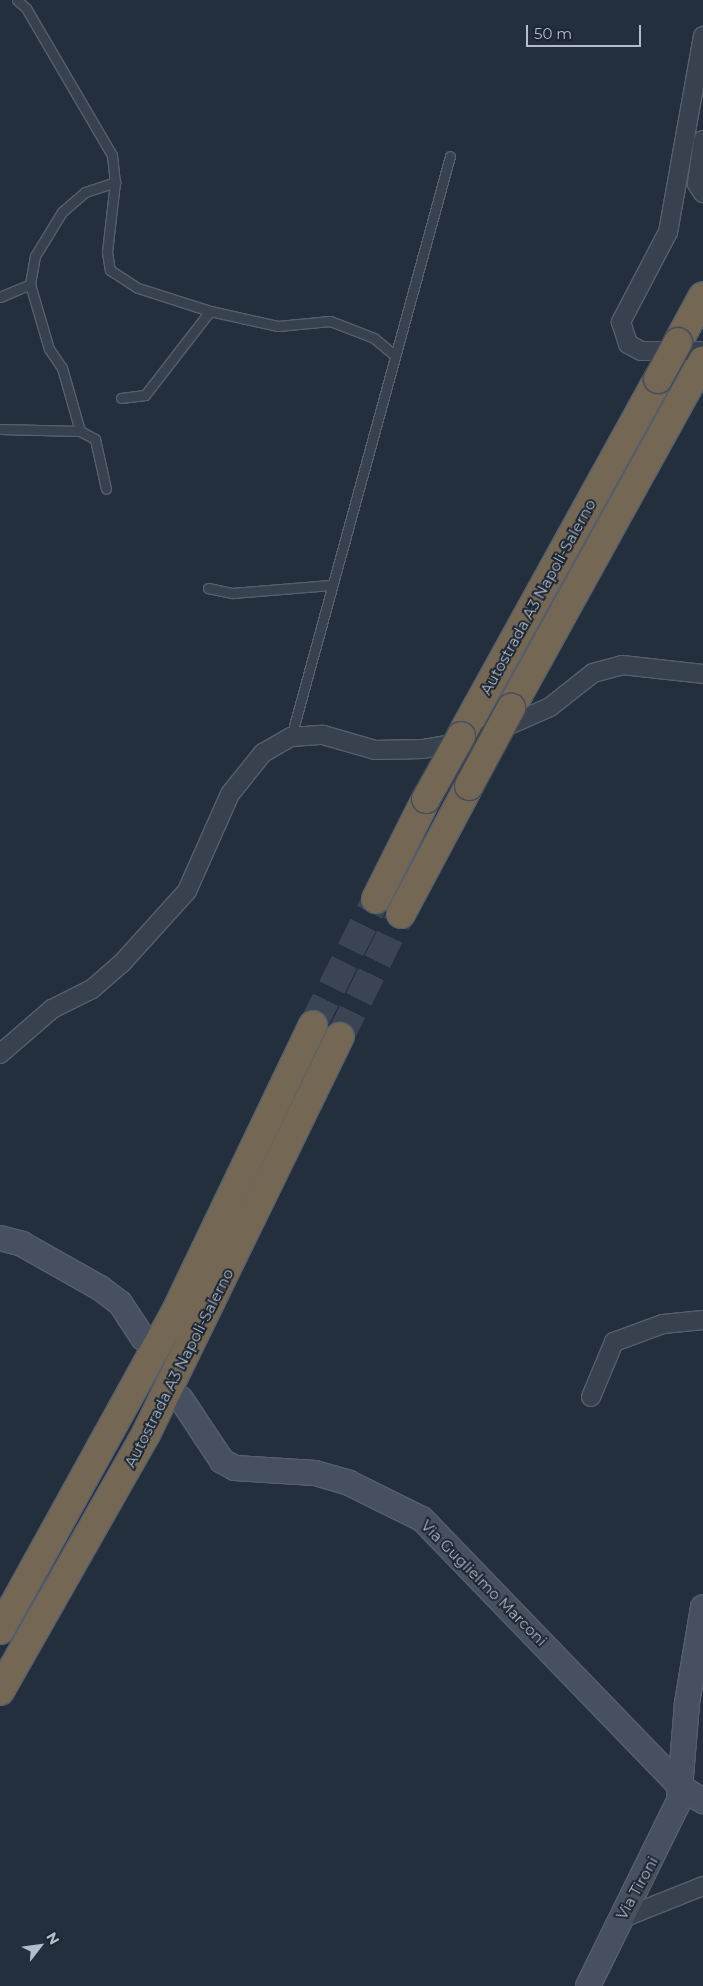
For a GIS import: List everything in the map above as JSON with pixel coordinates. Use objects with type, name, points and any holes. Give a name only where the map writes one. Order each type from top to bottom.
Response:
[{"type":"highway","name":"Autostrada A3 Napoli-Salerno","points":[[376,899],[426,800],[703,296]]},
{"type":"highway","name":"Autostrada A3 Napoli-Salerno","points":[[401,914],[700,362]]},
{"type":"highway","name":"Autostrada A3 Napoli-Salerno","points":[[0,1630],[171,1320],[313,1025]]},
{"type":"highway","name":"Autostrada A3 Napoli-Salerno","points":[[0,1691],[158,1410],[340,1037]]},
{"type":"street","points":[[700,362],[641,351],[628,344],[621,322],[668,232],[703,36]]},
{"type":"street","points":[[703,140],[697,184],[703,193]]},
{"type":"street","points":[[0,1054],[52,1009],[92,989],[122,963],[187,890],[230,794],[264,753],[291,737],[323,735],[375,750],[423,749],[475,740],[550,706],[593,673],[622,665],[703,674]]},
{"type":"street","points":[[0,1238],[22,1244],[100,1288],[120,1303],[143,1338]]},
{"type":"street","points":[[590,1397],[614,1342],[663,1324],[703,1320]]},
{"type":"street","name":"Via Guglielmo Marconi","points":[[181,1399],[222,1461],[235,1468],[315,1474],[349,1483],[422,1519],[682,1788],[703,1801]]},
{"type":"street","name":"Via Tironi","points":[[588,1986],[618,1920],[663,1841],[682,1788],[687,1703],[703,1606]]},
{"type":"street","points":[[618,1920],[703,1886]]},
{"type":"lane","points":[[17,0],[26,8],[109,148],[115,182],[107,252],[110,270],[138,288],[210,311],[278,326],[330,321],[374,338],[394,355]]},
{"type":"lane","points":[[291,737],[331,585],[450,156]]},
{"type":"lane","points":[[80,431],[62,368],[49,349],[30,284],[35,256],[62,212],[85,192],[115,182]]},
{"type":"lane","points":[[0,297],[30,284]]},
{"type":"lane","points":[[121,398],[145,395],[210,311]]},
{"type":"lane","points":[[0,429],[80,431],[95,439],[106,489]]},
{"type":"lane","points":[[208,588],[232,593],[331,585]]},
{"type":"tunnel","points":[[313,1025],[376,899]]},
{"type":"tunnel","points":[[340,1037],[401,914]]}]
